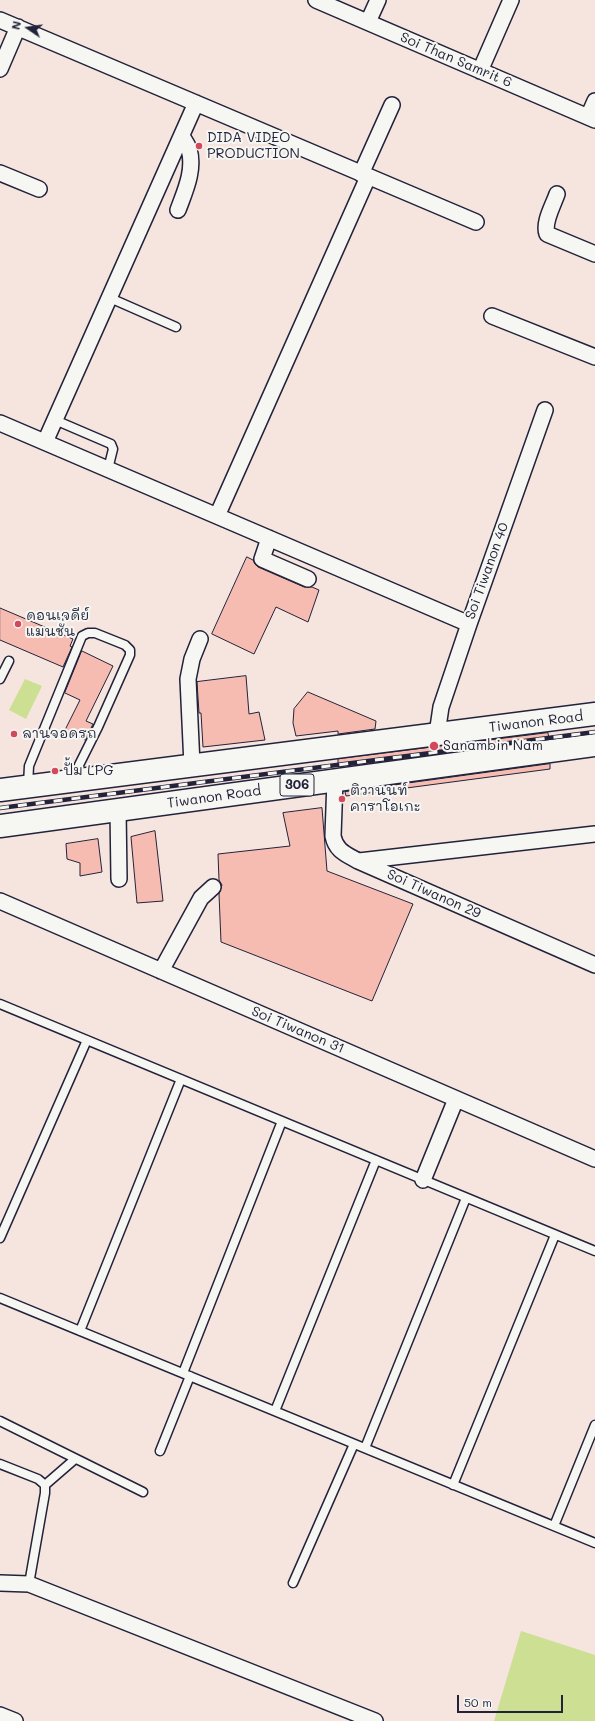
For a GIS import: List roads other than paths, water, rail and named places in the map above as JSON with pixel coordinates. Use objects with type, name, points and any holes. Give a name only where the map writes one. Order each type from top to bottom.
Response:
[{"type":"main road","name":"Tiwanon Road","points":[[0,790],[595,714]]},
{"type":"main road","name":"Tiwanon Road","points":[[0,826],[595,745]]},
{"type":"street","name":"Soi Than Samrit 6","points":[[316,0],[592,118]]},
{"type":"street","points":[[368,22],[378,0]]},
{"type":"street","points":[[480,71],[511,0]]},
{"type":"street","points":[[0,20],[476,222]]},
{"type":"street","points":[[0,69],[18,27]]},
{"type":"street","points":[[592,118],[595,101]]},
{"type":"street","points":[[45,442],[196,103]]},
{"type":"street","points":[[217,516],[365,175],[392,105]]},
{"type":"street","points":[[178,210],[189,182],[191,164],[189,148],[182,136]]},
{"type":"street","points":[[0,173],[39,189]]},
{"type":"street","points":[[558,194],[547,222],[547,234],[595,254]]},
{"type":"street","points":[[492,316],[595,357]]},
{"type":"street","name":"Soi Tiwanon 40","points":[[437,734],[441,707],[545,410]]},
{"type":"street","points":[[0,423],[469,624]]},
{"type":"street","points":[[269,538],[262,559],[308,580]]},
{"type":"street","points":[[192,765],[188,679],[192,659],[200,640]]},
{"type":"street","name":"Soi Tiwanon 29","points":[[335,780],[333,836],[335,844],[340,851],[358,861],[595,965]]},
{"type":"street","points":[[118,809],[119,879]]},
{"type":"street","points":[[358,861],[595,834]]},
{"type":"street","points":[[161,971],[201,898],[213,887]]},
{"type":"street","name":"Soi Tiwanon 31","points":[[0,901],[595,1159]]},
{"type":"street","points":[[423,1180],[456,1099]]},
{"type":"street","points":[[0,1583],[29,1584],[374,1721]]},
{"type":"street","points":[[0,1715],[15,1721]]},
{"type":"lane","points":[[110,298],[176,327]]},
{"type":"lane","points":[[55,420],[111,444],[113,449],[108,469]]},
{"type":"lane","points":[[28,786],[29,766],[82,636],[88,633],[95,633],[125,644],[130,650],[130,655],[98,727],[78,765],[77,780]]},
{"type":"lane","points":[[0,679],[9,660]]},
{"type":"lane","points":[[0,1004],[595,1251]]},
{"type":"lane","points":[[0,1238],[87,1040]]},
{"type":"lane","points":[[80,1331],[182,1079]]},
{"type":"lane","points":[[160,1451],[282,1121]]},
{"type":"lane","points":[[275,1411],[376,1160]]},
{"type":"lane","points":[[365,1448],[466,1198]]},
{"type":"lane","points":[[454,1485],[555,1235]]},
{"type":"lane","points":[[0,1298],[595,1543]]},
{"type":"lane","points":[[0,1421],[143,1492]]},
{"type":"lane","points":[[554,1526],[595,1425]]},
{"type":"lane","points":[[293,1583],[354,1444]]},
{"type":"lane","points":[[29,1584],[45,1493],[45,1485],[75,1459]]},
{"type":"lane","points":[[0,1464],[38,1479],[45,1485]]},
{"type":"railway","points":[[0,808],[595,732]]},
{"type":"place","name":"DIDA VIDEO PRODUCTION","points":[[199,146]]},
{"type":"place","name":"ดอนเจดีย์ แมนชั่น","points":[[18,624]]},
{"type":"place","name":"ลานจอดรถ","points":[[14,734]]},
{"type":"place","name":"Sanambin Nam","points":[[434,746]]},
{"type":"place","name":"ปั้ม LPG","points":[[55,771]]},
{"type":"place","name":"ติวานนท์ คาราโอเกะ","points":[[342,799]]}]
